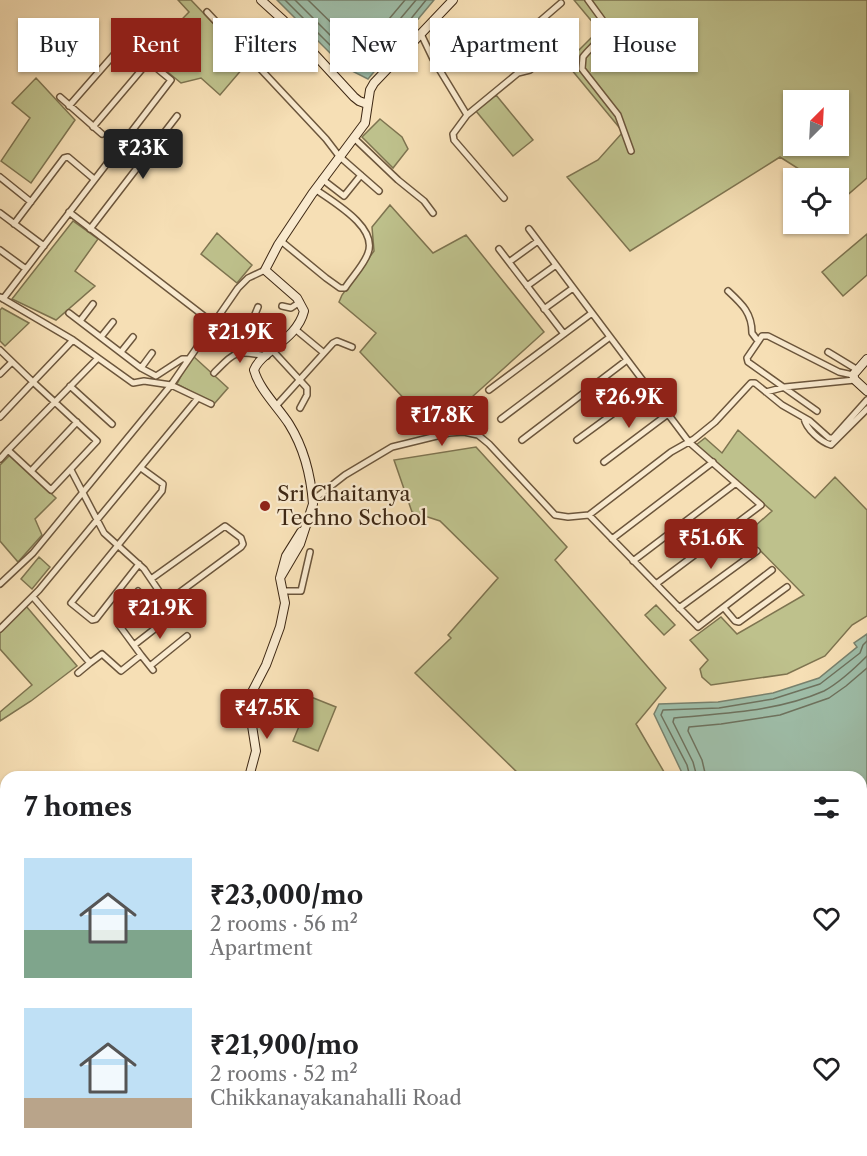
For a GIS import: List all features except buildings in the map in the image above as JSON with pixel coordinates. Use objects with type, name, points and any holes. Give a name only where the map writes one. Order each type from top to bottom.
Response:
[{"type":"main road","points":[[261,0],[283,20],[354,97],[367,104]]},
{"type":"main road","points":[[251,771],[256,751],[250,713],[252,692],[266,665],[280,627],[285,603],[280,578],[300,544],[313,504],[309,476],[300,447],[289,423],[254,374],[256,364],[295,329],[304,311],[300,302],[265,270],[315,189],[365,123],[367,104],[374,82],[453,0]]},
{"type":"main road","points":[[867,359],[855,375],[867,391]]},
{"type":"street","points":[[588,0],[604,22],[604,30],[601,38],[583,57],[582,69],[618,115],[631,151]]},
{"type":"street","points":[[504,198],[454,140],[453,134],[467,115],[518,72],[530,70],[541,61],[542,54],[525,34],[561,3]]},
{"type":"street","points":[[207,12],[326,139],[339,156],[379,191]]},
{"type":"street","points":[[421,34],[433,59],[467,115]]},
{"type":"street","points":[[69,106],[111,54]]},
{"type":"street","points":[[93,127],[140,72]]},
{"type":"street","points":[[162,72],[171,80],[2,298],[74,340],[133,383],[144,381],[171,384],[211,404]]},
{"type":"street","points":[[60,98],[102,134]]},
{"type":"street","points":[[90,229],[177,116]]},
{"type":"street","points":[[354,138],[424,201],[433,213]]},
{"type":"street","points":[[14,224],[66,157],[94,180]]},
{"type":"street","points":[[345,196],[361,175]]},
{"type":"street","points":[[0,177],[31,202]]},
{"type":"street","points":[[322,179],[351,201]]},
{"type":"street","points":[[281,241],[340,288],[345,288],[368,255],[369,246],[363,226],[315,189]]},
{"type":"street","points":[[69,212],[213,323]]},
{"type":"street","points":[[0,213],[44,246]]},
{"type":"street","points":[[529,229],[689,442],[760,503],[761,506],[656,584]]},
{"type":"street","points":[[509,262],[538,241]]},
{"type":"street","points":[[500,249],[564,334]]},
{"type":"street","points":[[0,250],[26,269]]},
{"type":"street","points":[[527,286],[556,265]]},
{"type":"street","points":[[0,584],[33,553],[171,384],[238,288],[248,278],[265,270]]},
{"type":"street","points":[[544,309],[573,288]]},
{"type":"street","points":[[728,291],[749,313],[752,333],[758,341]]},
{"type":"street","points":[[282,306],[291,308],[300,302]]},
{"type":"street","points":[[80,321],[93,304]]},
{"type":"street","points":[[258,307],[253,319],[268,332],[273,351],[301,380],[308,393],[300,408]]},
{"type":"street","points":[[69,313],[141,368],[156,376],[182,359],[187,360]]},
{"type":"street","points":[[489,390],[592,313]]},
{"type":"street","points":[[101,337],[113,322]]},
{"type":"street","points":[[295,329],[324,353]]},
{"type":"street","points":[[817,411],[748,362],[747,358],[762,336],[768,336],[839,372],[855,375]]},
{"type":"street","points":[[121,352],[133,337]]},
{"type":"street","points":[[501,419],[610,337]]},
{"type":"street","points":[[0,417],[74,340]]},
{"type":"street","points":[[276,406],[337,341],[352,347]]},
{"type":"street","points":[[0,350],[97,441],[51,490],[8,450]]},
{"type":"street","points":[[214,373],[233,354],[273,351]]},
{"type":"street","points":[[828,352],[855,375]]},
{"type":"street","points":[[141,368],[152,353]]},
{"type":"street","points":[[0,459],[98,358]]},
{"type":"street","points":[[522,440],[627,360]]},
{"type":"street","points":[[0,374],[12,362]]},
{"type":"street","points":[[766,392],[855,375]]},
{"type":"street","points":[[313,500],[345,475],[392,447],[449,433],[464,432],[478,435],[489,444],[555,515],[568,517],[589,515],[671,452],[716,422],[751,383],[755,383],[782,405],[810,421],[829,438],[833,438],[867,400]]},
{"type":"street","points":[[70,386],[112,424]]},
{"type":"street","points":[[577,440],[648,388]]},
{"type":"street","points":[[0,629],[33,597],[198,398]]},
{"type":"street","points":[[804,418],[806,425],[826,444],[831,445],[867,409]]},
{"type":"street","points":[[604,462],[668,414]]},
{"type":"street","points":[[30,471],[77,422]]},
{"type":"street","points":[[612,539],[713,462]]},
{"type":"street","points":[[140,564],[96,619],[92,620],[71,603],[164,488],[163,484],[141,468]]},
{"type":"street","points":[[71,470],[104,533],[140,564],[164,597],[172,598],[241,547],[241,538],[225,526],[151,579]]},
{"type":"street","points":[[633,561],[736,483]]},
{"type":"street","points":[[589,515],[698,627],[772,570]]},
{"type":"street","points":[[679,608],[757,551]]},
{"type":"street","points":[[281,591],[301,591],[310,552]]},
{"type":"street","points":[[724,608],[735,621],[739,622],[788,587]]},
{"type":"street","points":[[138,591],[147,602]]},
{"type":"street","points":[[33,597],[90,663]]},
{"type":"street","points":[[155,597],[119,625],[151,668],[187,636]]},
{"type":"street","points":[[134,645],[170,617]]},
{"type":"street","points":[[78,673],[102,654],[121,671],[141,655]]},
{"type":"green space","points":[[178,0],[191,0],[213,23],[213,72],[240,72],[220,95],[201,78],[181,83],[168,72],[201,72],[201,18],[183,18],[189,12]]},
{"type":"green space","points":[[574,0],[867,0],[867,178],[849,194],[849,168],[797,168],[780,157],[630,251],[567,177],[598,160],[623,132],[573,72],[579,72],[579,50],[591,38],[591,72],[698,72],[698,18],[591,18],[591,20]]},
{"type":"green space","points":[[36,78],[75,120],[31,183],[1,161],[30,118],[12,103]]},
{"type":"green space","points":[[496,95],[533,140],[513,156],[476,111]]},
{"type":"green space","points":[[380,119],[402,137],[408,149],[393,168],[362,137]]},
{"type":"green space","points":[[390,205],[433,253],[466,235],[544,332],[472,397],[430,426],[360,352],[376,333],[339,302],[374,251],[372,227]]},
{"type":"green space","points":[[73,221],[98,239],[75,271],[95,286],[56,320],[12,299]]},
{"type":"green space","points":[[217,233],[252,265],[237,283],[201,254]]},
{"type":"green space","points":[[867,234],[867,275],[843,296],[822,272]]},
{"type":"green space","points":[[2,308],[29,323],[5,346],[0,341],[0,310]]},
{"type":"green space","points":[[193,356],[228,388],[214,404],[177,384]]},
{"type":"green space","points":[[738,430],[815,498],[835,477],[867,510],[867,616],[852,625],[825,656],[787,674],[711,685],[702,677],[700,669],[708,660],[690,640],[721,617],[737,634],[804,595],[745,535],[772,511],[696,445],[705,438],[722,453]]},
{"type":"green space","points":[[476,447],[567,547],[555,560],[666,688],[636,724],[663,771],[516,771],[415,673],[451,638],[448,635],[498,578],[440,521],[412,512],[394,460]]},
{"type":"green space","points":[[10,455],[56,498],[35,519],[42,535],[18,562],[0,541],[0,465]]},
{"type":"green space","points":[[39,557],[50,567],[32,589],[21,579]]},
{"type":"green space","points":[[656,605],[675,625],[664,635],[645,615]]},
{"type":"green space","points":[[26,606],[77,666],[0,721],[0,712],[32,685],[0,649],[0,633]]},
{"type":"green space","points":[[311,697],[336,707],[318,751],[293,741]]},
{"type":"water","points":[[277,0],[434,0],[418,19],[330,18],[330,53],[318,41],[318,18],[295,18]]},
{"type":"water","points":[[354,72],[374,72],[368,79]]},
{"type":"water","points":[[867,634],[867,771],[681,771],[654,714],[659,704],[718,702],[773,693],[819,678],[857,647],[854,643]]},
{"type":"place","name":"Sri Chaitanya Techno School","points":[[265,506]]}]
